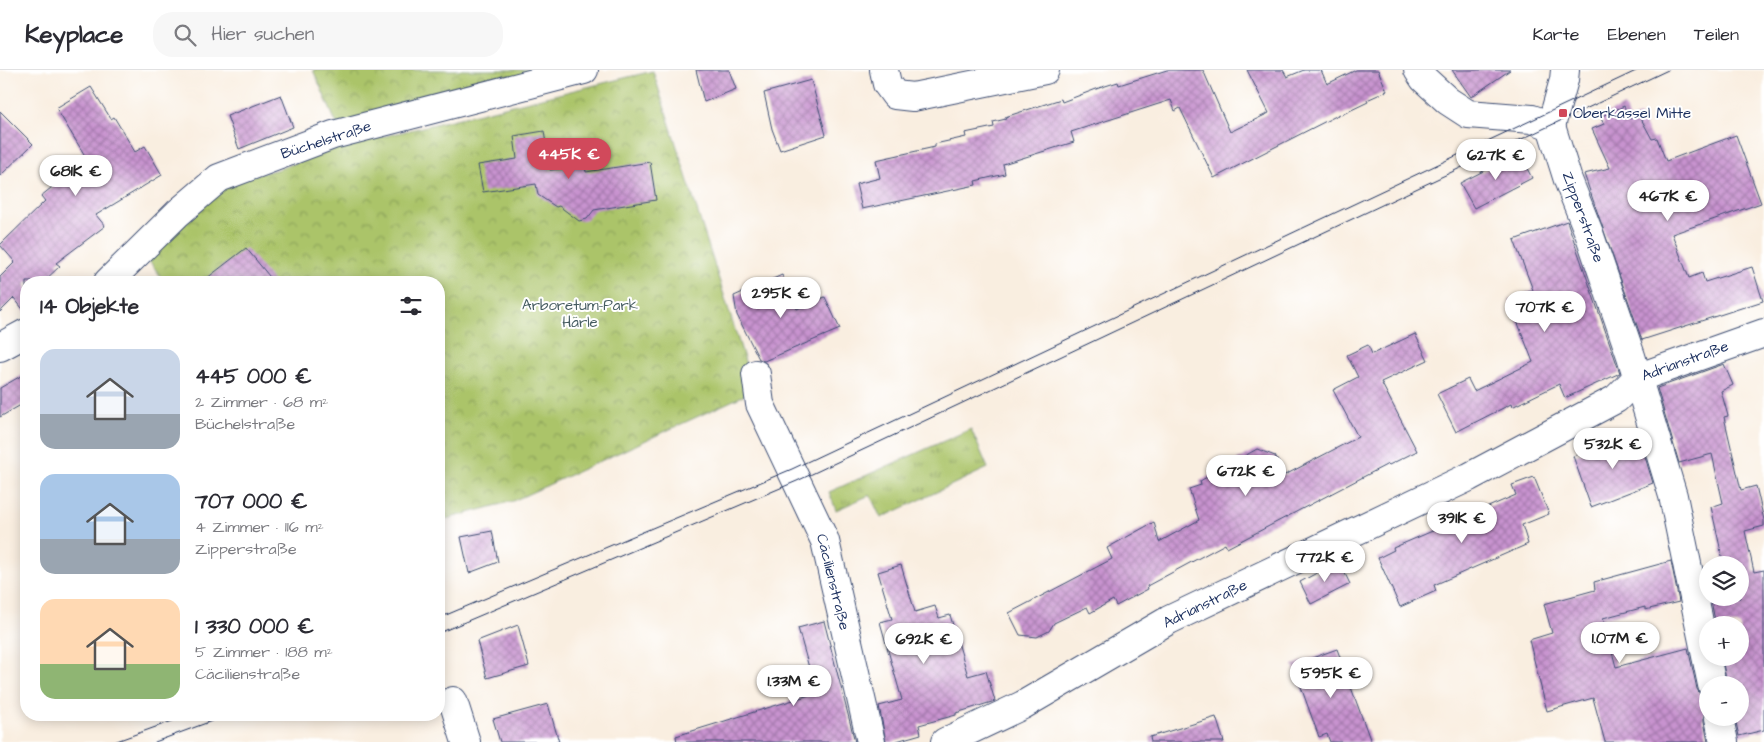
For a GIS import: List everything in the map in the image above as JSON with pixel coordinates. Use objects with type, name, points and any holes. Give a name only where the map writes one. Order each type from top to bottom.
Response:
[{"type":"street","name":"Büchelstraße","points":[[114,276],[178,212],[219,178],[333,135],[584,70]]},
{"type":"street","points":[[884,70],[887,84],[895,95],[913,97],[1045,70]]},
{"type":"street","points":[[1418,70],[1424,79],[1448,101],[1468,114],[1532,119],[1551,126],[1564,80],[1564,70]]},
{"type":"street","name":"Zipperstraße","points":[[1551,126],[1637,378],[1673,496],[1710,676]]},
{"type":"street","name":"Adrianstraße","points":[[945,742],[1023,705],[1169,620],[1469,477],[1616,398],[1637,378],[1764,333]]},
{"type":"street","points":[[0,347],[20,336]]},
{"type":"street","name":"Cäcilienstraße","points":[[756,374],[760,404],[825,541],[871,742]]},
{"type":"street","points":[[453,701],[466,742]]},
{"type":"street","points":[[1721,726],[1724,742]]},
{"type":"green space","points":[[313,70],[562,70],[338,127]]},
{"type":"green space","name":"Arboretum-Park Härle","points":[[653,71],[749,374],[747,394],[513,501],[445,519],[445,276],[160,276],[147,258],[231,181],[279,169],[340,147]]},
{"type":"green space","points":[[971,429],[988,468],[881,518],[870,495],[836,510],[829,492]]},
{"type":"building","points":[[696,70],[729,70],[736,89],[704,102]]},
{"type":"building","points":[[1167,70],[1203,70],[1230,132],[1269,113],[1247,70],[1283,70],[1287,77],[1304,70],[1321,70],[1327,84],[1356,70],[1378,70],[1387,91],[1214,178],[1180,108],[1175,111],[1171,100],[1071,132],[1074,142],[1003,164],[1005,174],[975,181],[976,185],[862,209],[856,184],[880,178],[876,160],[935,147],[935,144],[966,137],[965,133],[994,127],[993,122],[1006,119],[1005,117],[1061,99],[1062,102],[1118,82],[1119,85]]},
{"type":"building","points":[[1452,70],[1510,70],[1471,97]]},
{"type":"building","points":[[811,80],[826,135],[780,150],[772,129],[764,93]]},
{"type":"building","points":[[91,87],[111,119],[114,117],[135,152],[145,146],[162,175],[96,215],[105,226],[56,263],[60,266],[49,276],[20,276],[20,306],[14,298],[0,312],[0,277],[15,262],[0,245],[45,201],[41,196],[87,159],[56,108]]},
{"type":"building","points":[[281,95],[293,127],[239,149],[227,116]]},
{"type":"building","points":[[1624,106],[1630,119],[1639,115],[1652,139],[1657,138],[1666,161],[1736,135],[1761,203],[1672,234],[1689,278],[1702,273],[1705,282],[1752,267],[1763,301],[1642,340],[1584,174],[1610,168],[1592,129],[1604,124],[1600,117]]},
{"type":"building","points":[[0,111],[33,144],[0,176]]},
{"type":"building","points":[[544,131],[550,170],[585,166],[586,172],[650,162],[656,200],[594,210],[587,219],[579,221],[559,206],[556,207],[538,195],[536,184],[483,192],[478,165],[517,159],[514,136]]},
{"type":"building","points":[[1519,153],[1532,178],[1474,208],[1460,183]]},
{"type":"building","points":[[1567,221],[1620,373],[1565,398],[1559,384],[1512,407],[1511,404],[1456,432],[1437,394],[1468,379],[1474,391],[1533,362],[1509,300],[1533,290],[1514,240]]},
{"type":"building","points":[[246,248],[269,276],[210,276]]},
{"type":"building","points":[[782,275],[797,309],[825,297],[840,329],[764,361],[759,359],[737,315],[734,296]]},
{"type":"building","points":[[1415,334],[1428,360],[1381,382],[1417,451],[1388,464],[1227,548],[1225,544],[1147,586],[1148,589],[1116,606],[1113,600],[1090,613],[1087,607],[1054,623],[1049,631],[1037,637],[1020,635],[1009,613],[1112,559],[1107,548],[1154,522],[1159,542],[1199,520],[1189,489],[1201,485],[1200,481],[1257,449],[1275,456],[1285,475],[1358,437],[1333,390],[1358,377],[1347,355],[1368,345],[1372,354]]},
{"type":"building","points":[[1724,364],[1733,385],[1721,391],[1728,416],[1724,417],[1741,490],[1756,486],[1764,520],[1764,526],[1745,531],[1754,572],[1764,570],[1764,730],[1739,736],[1737,726],[1749,726],[1749,676],[1725,676],[1723,666],[1749,666],[1749,616],[1714,616],[1712,606],[1749,606],[1749,556],[1722,556],[1711,507],[1723,503],[1712,454],[1679,463],[1657,388]]},
{"type":"building","points":[[20,376],[20,405],[0,417],[0,388]]},
{"type":"building","points":[[1638,434],[1653,483],[1591,507],[1573,456]]},
{"type":"building","points":[[1534,477],[1549,514],[1522,525],[1528,544],[1434,585],[1436,591],[1400,607],[1378,558],[1394,550],[1393,548],[1516,495],[1512,485]]},
{"type":"building","points":[[492,531],[498,562],[469,573],[461,537]]},
{"type":"building","points":[[1339,561],[1350,584],[1311,604],[1300,582]]},
{"type":"building","points":[[1671,561],[1679,602],[1645,610],[1645,607],[1603,618],[1616,667],[1688,648],[1699,692],[1699,726],[1705,726],[1708,742],[1605,742],[1593,698],[1547,711],[1529,640],[1552,633],[1544,604],[1595,590],[1594,582]]},
{"type":"building","points":[[901,565],[915,612],[935,606],[939,618],[950,615],[968,676],[986,671],[995,701],[956,713],[956,715],[919,725],[921,734],[893,742],[886,742],[879,706],[902,700],[880,622],[892,619],[878,572]]},
{"type":"building","points":[[824,621],[855,742],[677,742],[676,736],[816,693],[798,628]]},
{"type":"building","points":[[518,625],[529,666],[487,678],[477,641]]},
{"type":"building","points":[[1337,649],[1371,742],[1330,742],[1327,734],[1319,737],[1293,665]]},
{"type":"building","points":[[548,704],[559,742],[500,742],[493,719]]},
{"type":"building","points":[[1216,717],[1224,742],[1151,742],[1150,737]]},
{"type":"tram line","points":[[445,615],[792,469],[1638,70]]},
{"type":"tram line","points":[[445,630],[797,481],[1668,70]]},
{"type":"tram line","points":[[114,742],[172,721]]},
{"type":"tram line","points":[[155,742],[212,721]]},
{"type":"place","name":"Oberkassel Mitte","points":[[1563,113]]}]
